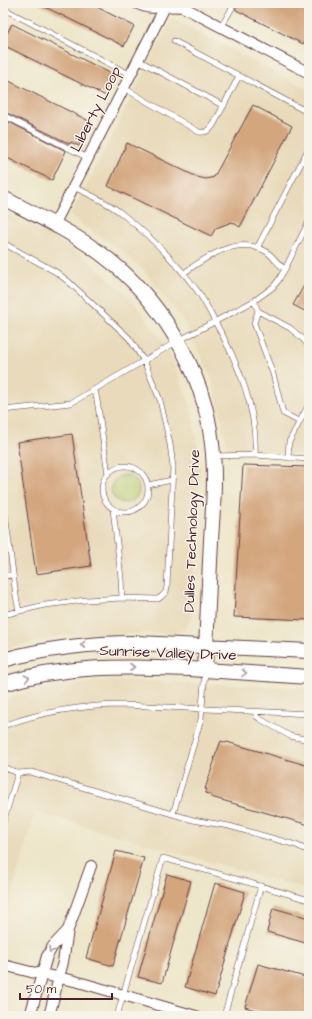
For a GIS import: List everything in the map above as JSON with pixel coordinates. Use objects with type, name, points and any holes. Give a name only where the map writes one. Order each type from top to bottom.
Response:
[{"type":"main road","name":"Dulles Technology Drive","points":[[3,198],[87,244],[130,278],[156,308],[178,341],[192,370],[210,427],[213,456],[214,491],[205,670]]},
{"type":"main road","name":"Sunrise Valley Drive","points":[[3,660],[46,650],[91,644],[136,643],[309,651]]},
{"type":"main road","name":"Sunrise Valley Drive","points":[[3,684],[44,674],[94,668],[139,667],[309,677]]},
{"type":"street","points":[[136,3],[145,8],[166,5],[183,7],[309,73]]},
{"type":"street","name":"Liberty Loop","points":[[54,225],[166,5]]},
{"type":"street","points":[[49,1016],[59,978],[68,930],[91,866]]},
{"type":"street","points":[[30,1016],[47,956],[53,946],[68,930]]},
{"type":"street","points":[[3,965],[124,995],[196,1016]]},
{"type":"lane","points":[[8,3],[4,10],[131,74]]},
{"type":"lane","points":[[221,27],[232,8]]},
{"type":"lane","points":[[174,41],[309,113]]},
{"type":"lane","points":[[138,60],[224,106]]},
{"type":"lane","points":[[124,88],[199,132],[204,132],[210,130],[239,76]]},
{"type":"lane","points":[[3,115],[88,158]]},
{"type":"lane","points":[[257,248],[309,148]]},
{"type":"lane","points":[[74,187],[102,201],[121,213],[172,260],[197,290],[229,346],[244,385],[254,426],[255,456]]},
{"type":"lane","points":[[3,410],[71,403],[178,341],[254,301],[273,287],[278,281],[308,224]]},
{"type":"lane","points":[[3,244],[56,272],[69,282],[129,338],[144,361],[160,400],[166,422],[173,467],[166,592],[162,596],[158,599],[122,598],[72,601],[3,615]]},
{"type":"lane","points":[[184,273],[201,261],[225,249],[244,246],[250,246],[266,252],[277,265],[285,269]]},
{"type":"lane","points":[[254,301],[258,311],[254,324],[273,374],[283,413],[300,422]]},
{"type":"lane","points":[[258,311],[290,328],[309,346]]},
{"type":"lane","points":[[95,389],[108,474]]},
{"type":"lane","points":[[288,458],[290,442],[309,404]]},
{"type":"lane","points":[[213,456],[255,456],[309,459]]},
{"type":"lane","points":[[123,466],[132,467],[140,472],[144,476],[148,485],[146,500],[134,511],[126,512],[113,509],[105,502],[102,493],[102,484],[108,474],[115,468],[123,466]]},
{"type":"lane","points":[[148,485],[172,480]]},
{"type":"lane","points":[[3,498],[19,611]]},
{"type":"lane","points":[[113,509],[122,598]]},
{"type":"lane","points":[[3,576],[13,574]]},
{"type":"lane","points":[[173,814],[193,750],[202,709],[205,670]]},
{"type":"lane","points":[[3,726],[24,718],[60,710],[104,705],[309,714]]},
{"type":"lane","points":[[256,712],[256,716],[260,719],[290,736],[309,740]]},
{"type":"lane","points":[[3,767],[18,773],[31,772],[193,820],[229,826],[296,845],[309,851]]},
{"type":"lane","points":[[3,823],[18,773]]},
{"type":"lane","points":[[117,1016],[163,858],[309,900]]},
{"type":"lane","points":[[224,1016],[261,886]]},
{"type":"shaded area","points":[[172,19],[309,90],[309,455],[228,450],[212,379],[184,322],[145,272],[122,251],[70,216]]},
{"type":"shaded area","points":[[3,212],[53,237],[85,258],[130,297],[166,345],[191,406],[201,466],[191,618],[185,630],[175,633],[65,635],[3,649]]},
{"type":"shaded area","points":[[111,680],[309,688],[309,890],[35,812],[3,925],[3,700],[34,690]]},
{"type":"green space","points":[[125,475],[135,479],[139,489],[135,499],[125,503],[115,499],[111,489],[115,479]]},
{"type":"building","points":[[37,3],[89,3],[134,26],[124,46]]},
{"type":"building","points":[[222,3],[309,3],[309,32],[303,44],[236,10],[236,6],[234,4],[230,4],[228,6]]},
{"type":"building","points":[[12,24],[116,76],[106,96],[3,45],[3,41]]},
{"type":"building","points":[[3,78],[91,122],[79,146],[71,142],[70,144],[3,111]]},
{"type":"building","points":[[253,105],[292,126],[240,227],[232,222],[216,228],[211,236],[108,186],[127,143],[197,177],[206,179],[214,177]]},
{"type":"building","points":[[3,119],[66,151],[52,180],[3,156]]},
{"type":"building","points":[[309,277],[309,313],[293,305]]},
{"type":"building","points":[[72,434],[91,566],[36,574],[17,442]]},
{"type":"building","points":[[243,465],[309,467],[309,620],[234,617]]},
{"type":"building","points":[[221,741],[309,766],[309,825],[211,797],[211,795],[205,793],[214,759]]},
{"type":"building","points":[[116,851],[144,858],[113,966],[86,958]]},
{"type":"building","points":[[167,874],[191,881],[162,983],[138,977]]},
{"type":"building","points":[[215,883],[245,892],[215,996],[185,987]]},
{"type":"building","points":[[273,908],[309,918],[309,944],[267,932]]},
{"type":"building","points":[[258,964],[309,978],[309,1016],[275,1016],[245,1007]]}]
